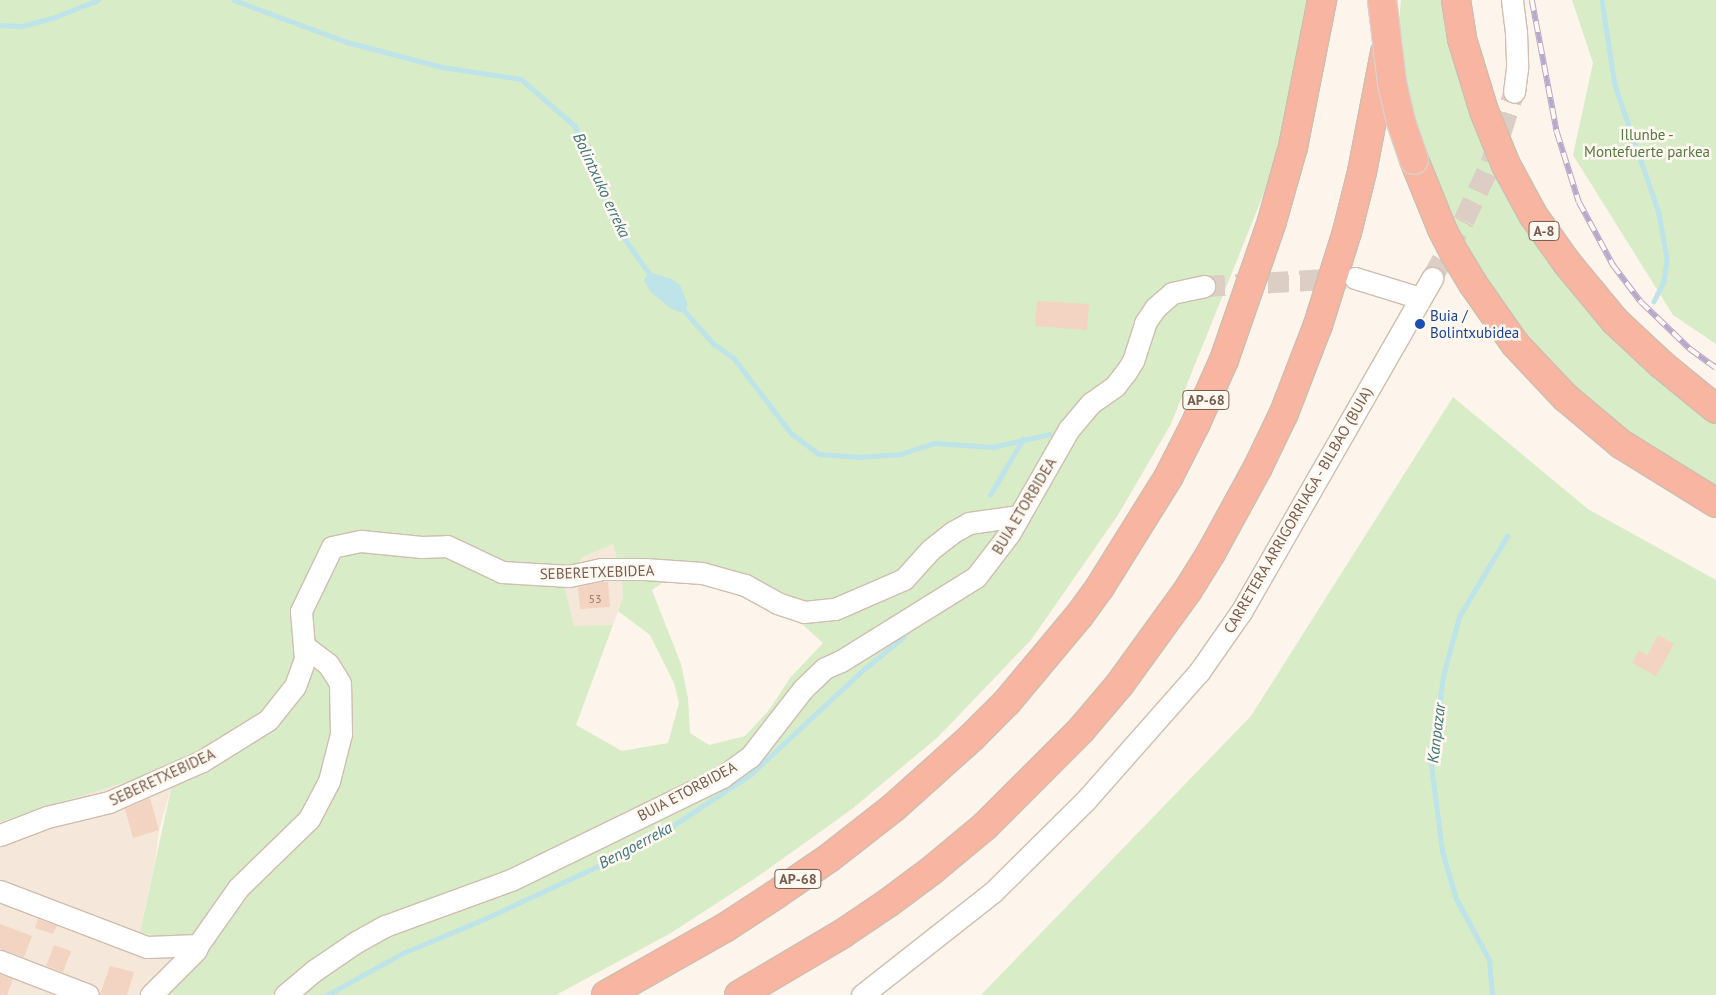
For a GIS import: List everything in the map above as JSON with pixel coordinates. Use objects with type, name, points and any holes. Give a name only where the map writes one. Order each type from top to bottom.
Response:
[{"type":"highway","name":"AP-68","points":[[606,995],[726,927],[829,858],[893,808],[972,737],[1007,702],[1079,616],[1169,476],[1195,425],[1224,360],[1269,230],[1293,147],[1322,0]]},
{"type":"highway","points":[[1382,0],[1392,83],[1401,122],[1442,229],[1473,284],[1515,344],[1565,397],[1621,444],[1716,502]]},
{"type":"highway","points":[[740,995],[842,934],[888,903],[931,871],[984,826],[1081,730],[1120,684],[1188,590],[1211,554],[1258,467],[1284,413],[1318,325],[1347,232],[1362,172],[1383,70],[1391,0]]},
{"type":"highway","name":"A-8","points":[[1456,0],[1462,39],[1484,110],[1506,165],[1533,215],[1567,263],[1615,321],[1661,364],[1716,409]]},
{"type":"street","points":[[1512,0],[1517,59],[1514,92]]},
{"type":"street","points":[[1356,278],[1420,298]]},
{"type":"street","name":"CARRETERA ARRIGORRIAGA - BILBAO (BUIA)","points":[[862,995],[993,892],[1086,800],[1161,717],[1198,672],[1245,605],[1432,278]]},
{"type":"street","name":"BUIA ETORBIDEA","points":[[285,995],[340,953],[385,926],[511,880],[722,777],[750,757],[803,690],[825,668],[841,661],[976,577],[994,557],[1069,428],[1091,404],[1115,386],[1126,372],[1133,361],[1145,323],[1155,308],[1172,293],[1204,286]]},
{"type":"street","name":"SEBERETXEBIDEA","points":[[0,835],[47,817],[109,802],[202,761],[268,720],[295,686],[305,659],[301,611],[332,547],[361,540],[422,547],[447,546],[502,572],[569,576],[601,569],[645,569],[702,573],[745,585],[776,603],[804,612],[835,609],[904,579],[930,550],[953,532],[969,523],[1018,516]]},
{"type":"street","points":[[151,995],[196,950],[238,888],[309,819],[329,780],[341,734],[340,683],[328,664],[304,646]]},
{"type":"street","points":[[0,891],[146,947],[198,945]]},
{"type":"street","points":[[0,961],[88,995]]},
{"type":"shaded area","points":[[613,544],[622,579],[623,597],[613,625],[574,627],[564,584],[583,557]]},
{"type":"shaded area","points":[[177,765],[159,831],[155,861],[140,931],[207,945],[152,995],[0,995],[0,822]]},
{"type":"green space","points":[[0,0],[1308,0],[1289,107],[1264,193],[1171,424],[1118,515],[1031,640],[938,737],[852,809],[757,877],[671,933],[556,995],[283,995],[280,991],[272,995],[152,995],[206,945],[140,932],[176,766],[0,822]],"holes":[[[613,544],[622,579],[623,597],[618,611],[650,635],[674,683],[679,703],[668,743],[622,751],[576,725],[613,625],[574,626],[564,584],[583,557]],[[671,577],[703,581],[737,593],[803,625],[823,643],[790,678],[769,710],[745,736],[709,745],[690,733],[688,698],[681,664],[652,590]]]},
{"type":"green space","points":[[1401,0],[1445,0],[1527,214],[1716,420],[1716,490],[1633,440],[1555,373],[1488,284],[1443,199],[1425,154],[1408,97],[1398,31]]},
{"type":"green space","name":"Illunbe - Montefuerte parkea","points":[[1572,0],[1716,0],[1716,344],[1673,315],[1573,155],[1593,63]]},
{"type":"green space","points":[[1453,397],[1588,509],[1716,580],[1716,995],[981,995],[1251,716]]},
{"type":"water","points":[[649,272],[672,279],[680,285],[688,305],[685,311],[679,312],[670,308],[650,291],[644,280]]},
{"type":"building","points":[[1037,301],[1089,304],[1087,330],[1035,326]]},
{"type":"building","points":[[608,582],[610,607],[580,609],[578,587]]},
{"type":"building","points":[[1658,635],[1674,644],[1656,676],[1632,663],[1639,650],[1647,655]]},
{"type":"building","points":[[150,798],[159,830],[133,838],[125,809]]},
{"type":"building","points":[[38,919],[57,926],[53,934],[35,928]]},
{"type":"building","points":[[0,924],[32,936],[24,957],[0,949]]},
{"type":"building","points":[[54,945],[71,951],[63,972],[46,966]]},
{"type":"building","points":[[110,966],[134,972],[127,995],[100,995]]},
{"type":"building","points":[[0,974],[13,979],[7,995],[0,995]]},
{"type":"waterway","name":"Bolintxuko erreka","points":[[0,25],[22,26],[55,17],[98,0]]},
{"type":"waterway","name":"Bolintxuko erreka","points":[[234,0],[347,42],[442,67],[521,79],[575,126],[618,229],[651,276]]},
{"type":"waterway","points":[[1602,0],[1615,85],[1659,213],[1667,259],[1664,282],[1654,302]]},
{"type":"waterway","name":"Bolintxuko erreka","points":[[682,308],[713,343],[734,358],[791,433],[819,454],[858,457],[901,454],[935,443],[993,447],[1050,434]]},
{"type":"waterway","name":"Bengoerreka","points":[[990,495],[1023,439]]},
{"type":"waterway","name":"Kanpazar","points":[[1492,995],[1489,960],[1456,899],[1442,851],[1431,765],[1443,676],[1459,617],[1507,536]]},
{"type":"waterway","name":"Bengoerreka","points":[[327,995],[403,953],[482,920],[611,860],[671,827],[750,775],[864,669],[904,637]]},
{"type":"tunnel","points":[[1432,278],[1464,220],[1491,163],[1514,92]]},
{"type":"tunnel","points":[[1204,286],[1346,278]]},
{"type":"railway","points":[[1532,0],[1557,132],[1579,202],[1613,265],[1641,302],[1690,349],[1716,368]]},
{"type":"place","name":"Buia / Bolintxubidea","points":[[1420,324]]}]
